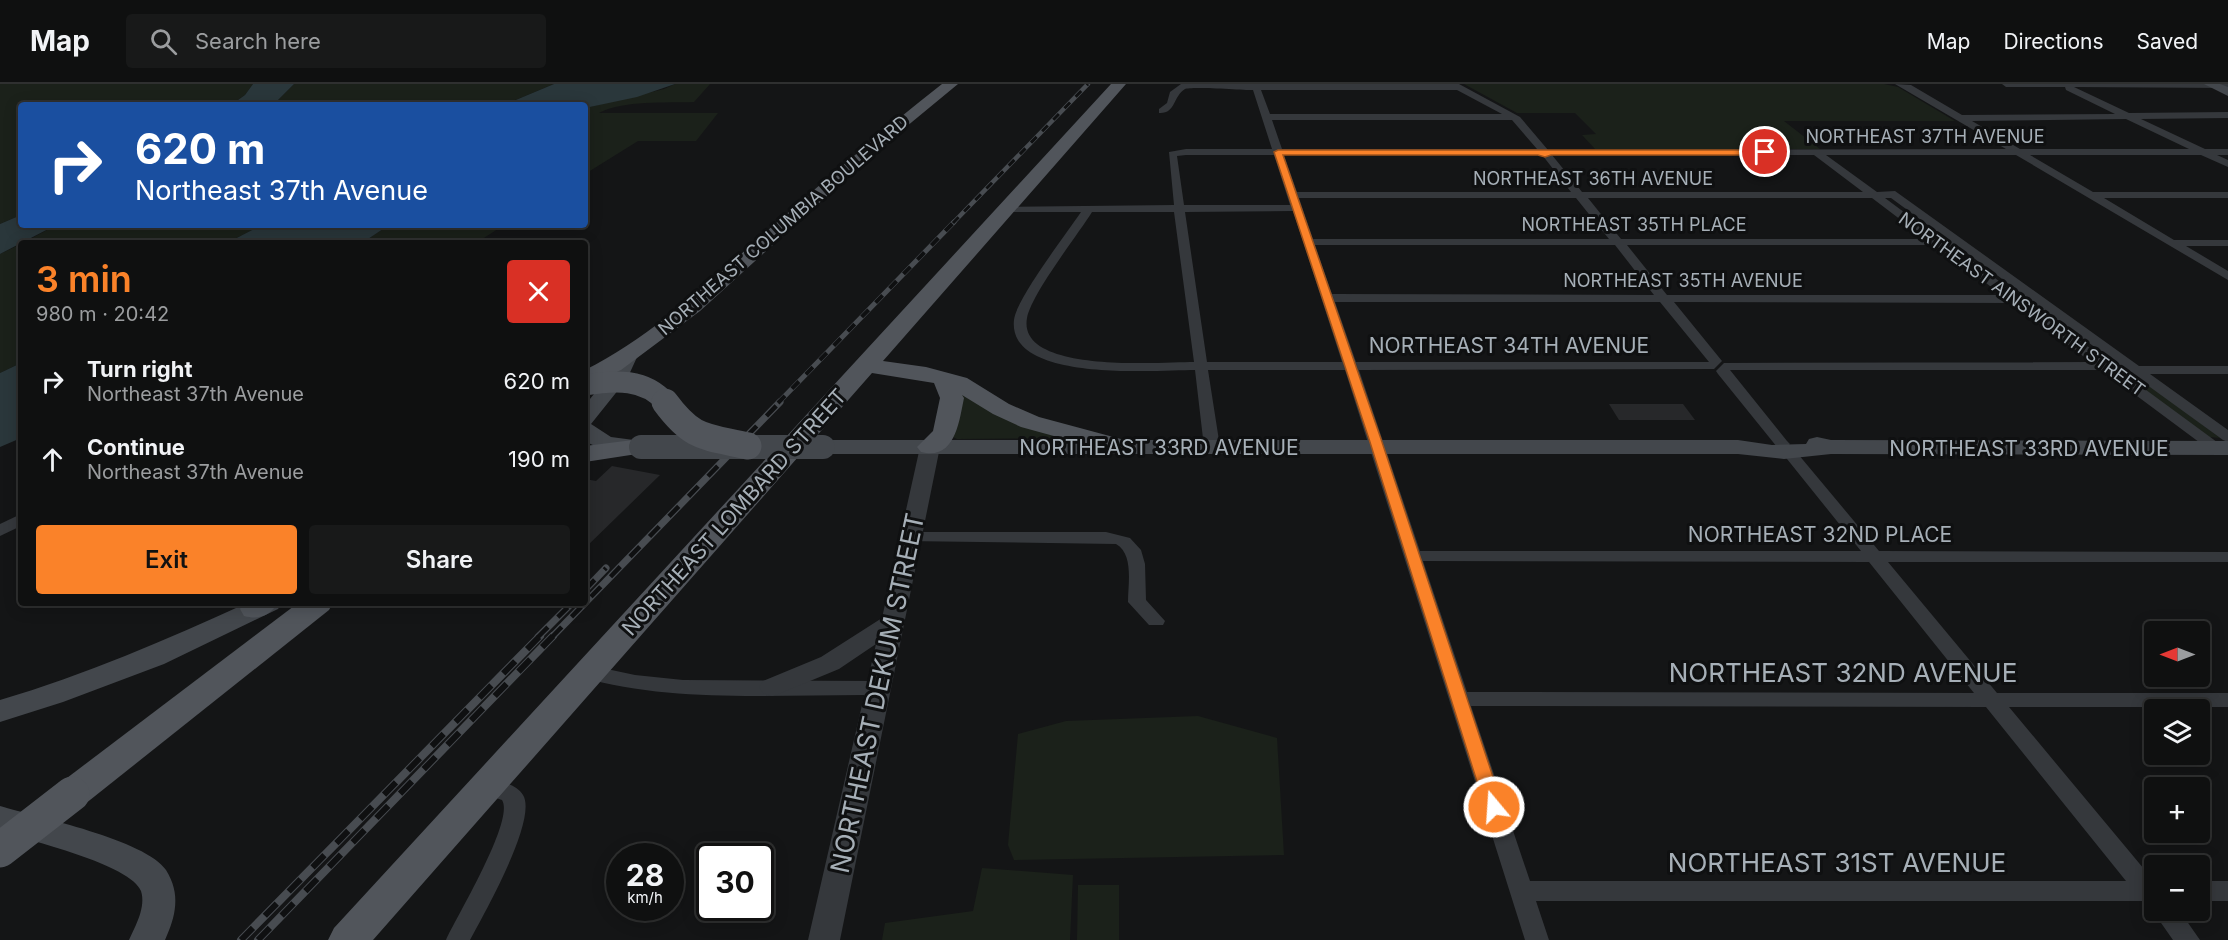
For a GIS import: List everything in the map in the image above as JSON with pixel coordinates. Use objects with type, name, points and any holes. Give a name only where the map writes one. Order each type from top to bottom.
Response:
[{"type":"main road","name":"NORTHEAST COLUMBIA BOULEVARD","points":[[588,377],[620,360],[704,298],[853,164],[951,84]]},
{"type":"main road","name":"NORTHEAST LOMBARD STREET","points":[[348,940],[1119,84]]},
{"type":"main road","points":[[2211,84],[2228,92]]},
{"type":"main road","name":"NORTHEAST COLUMBIA BOULEVARD","points":[[588,394],[606,379],[620,360]]},
{"type":"main road","points":[[588,371],[620,360],[617,379],[588,435],[641,447]]},
{"type":"main road","points":[[866,365],[926,374],[959,383],[1001,409],[1030,422],[1123,447]]},
{"type":"main road","points":[[588,385],[618,381],[642,385],[662,398],[676,417],[690,430],[708,438],[748,446]]},
{"type":"main road","points":[[930,447],[945,433],[952,398],[946,388],[946,381]]},
{"type":"main road","name":"NORTHEAST 33RD AVENUE","points":[[641,447],[1738,447],[1755,451],[1785,447],[1820,450],[1831,447],[2225,447]]},
{"type":"main road","points":[[0,711],[112,674],[154,657],[260,606]]},
{"type":"main road","points":[[0,850],[314,606]]},
{"type":"main road","points":[[0,819],[117,856],[148,872],[157,886],[159,905],[156,921],[147,940]]},
{"type":"street","points":[[1899,84],[1908,87],[2228,276]]},
{"type":"street","points":[[2006,84],[2228,85]]},
{"type":"street","points":[[1162,111],[1171,104],[1173,94],[1186,85],[1455,85],[1521,123],[2144,883]]},
{"type":"street","points":[[2062,85],[2228,164]]},
{"type":"street","points":[[1255,86],[1378,448],[1537,940]]},
{"type":"street","points":[[1960,118],[2228,115]]},
{"type":"street","points":[[1266,117],[1512,117]]},
{"type":"street","name":"NORTHEAST 37TH AVENUE","points":[[1180,209],[1172,154],[1175,152],[2228,152]]},
{"type":"street","name":"NORTHEAST AINSWORTH STREET","points":[[1816,152],[2106,366],[2225,447]]},
{"type":"street","name":"NORTHEAST AINSWORTH STREET","points":[[1834,152],[2134,370],[2225,447]]},
{"type":"street","name":"NORTHEAST 36TH AVENUE","points":[[1293,195],[1893,195]]},
{"type":"street","points":[[2090,195],[2228,195]]},
{"type":"street","points":[[1006,209],[1297,208]]},
{"type":"street","name":"NORTHEAST 34TH AVENUE","points":[[1089,209],[1022,309],[1020,328],[1027,341],[1041,353],[1075,364],[2106,366],[2134,370],[2228,370]]},
{"type":"street","points":[[1180,209],[1212,447]]},
{"type":"street","name":"NORTHEAST 35TH PLACE","points":[[1309,242],[1959,242]]},
{"type":"street","points":[[2171,243],[2228,243]]},
{"type":"street","name":"NORTHEAST 35TH AVENUE","points":[[1328,298],[2037,299]]},
{"type":"street","name":"NORTHEAST DEKUM STREET","points":[[824,940],[930,447]]},
{"type":"street","points":[[0,531],[18,521]]},
{"type":"street","points":[[911,537],[1106,537],[1128,543],[1135,554],[1137,602],[1156,621]]},
{"type":"street","name":"NORTHEAST 32ND PLACE","points":[[1412,556],[2228,557]]},
{"type":"street","points":[[772,687],[830,663],[892,622]]},
{"type":"street","points":[[588,672],[666,686],[878,688]]},
{"type":"street","name":"NORTHEAST 32ND AVENUE","points":[[1459,699],[2228,700]]},
{"type":"street","points":[[458,940],[512,830],[517,810],[514,798],[506,792],[486,786]]},
{"type":"street","name":"NORTHEAST 31ST AVENUE","points":[[1521,891],[2144,893]]},
{"type":"street","points":[[2210,891],[2228,891]]},
{"type":"street","points":[[2173,921],[2188,940]]},
{"type":"shaded area","points":[[0,84],[253,84],[245,95],[235,102],[18,102],[18,216],[0,224]]},
{"type":"shaded area","points":[[253,84],[294,84],[276,102],[235,102],[245,95]]},
{"type":"shaded area","points":[[294,84],[554,84],[511,102],[276,102]]},
{"type":"shaded area","points":[[554,84],[675,84],[637,97],[588,107],[588,102],[511,102]]},
{"type":"shaded area","points":[[675,84],[710,84],[694,102],[632,104],[599,113],[718,113],[696,141],[638,141],[588,172],[588,107],[664,89]]},
{"type":"shaded area","points":[[1464,84],[1884,84],[1898,87],[1955,121],[1784,121],[1820,149],[1595,149],[1582,135],[1596,134],[1575,113],[1517,113]]},
{"type":"shaded area","points":[[18,216],[18,228],[50,228],[27,240],[18,240],[18,245],[0,254],[0,224]]},
{"type":"shaded area","points":[[50,228],[256,228],[233,240],[28,240]]},
{"type":"shaded area","points":[[256,228],[384,228],[366,240],[233,240]]},
{"type":"shaded area","points":[[384,228],[499,228],[481,240],[366,240]]},
{"type":"shaded area","points":[[18,245],[18,364],[0,373],[0,254]]},
{"type":"shaded area","points":[[18,364],[18,439],[0,447],[0,373]]},
{"type":"shaded area","points":[[2131,376],[2141,378],[2220,438],[2209,437],[2126,378]]},
{"type":"shaded area","points":[[957,392],[1062,438],[957,439],[953,437]]},
{"type":"shaded area","points":[[1198,716],[1277,738],[1284,855],[1014,860],[1008,845],[1018,734],[1066,721]]},
{"type":"shaded area","points":[[982,868],[1073,875],[1070,940],[882,940],[885,923],[973,911]]},
{"type":"shaded area","points":[[1078,885],[1119,885],[1119,940],[1077,940]]},
{"type":"building","points":[[1609,404],[1683,404],[1695,420],[1619,420]]},
{"type":"building","points":[[612,466],[660,475],[588,545],[588,480],[596,481]]},
{"type":"railway","points":[[953,223],[1088,84]]},
{"type":"railway","points":[[778,403],[954,222]]},
{"type":"railway","points":[[588,600],[780,402]]},
{"type":"railway","points":[[588,587],[606,568]]},
{"type":"railway","points":[[538,637],[569,606]]},
{"type":"railway","points":[[552,637],[582,606]]},
{"type":"railway","points":[[241,940],[540,636]]},
{"type":"railway","points":[[258,940],[553,636]]},
{"type":"route","points":[[1494,807],[1375,439],[1278,152],[1539,152],[1545,154],[1550,154],[1550,152],[1765,152]]}]
